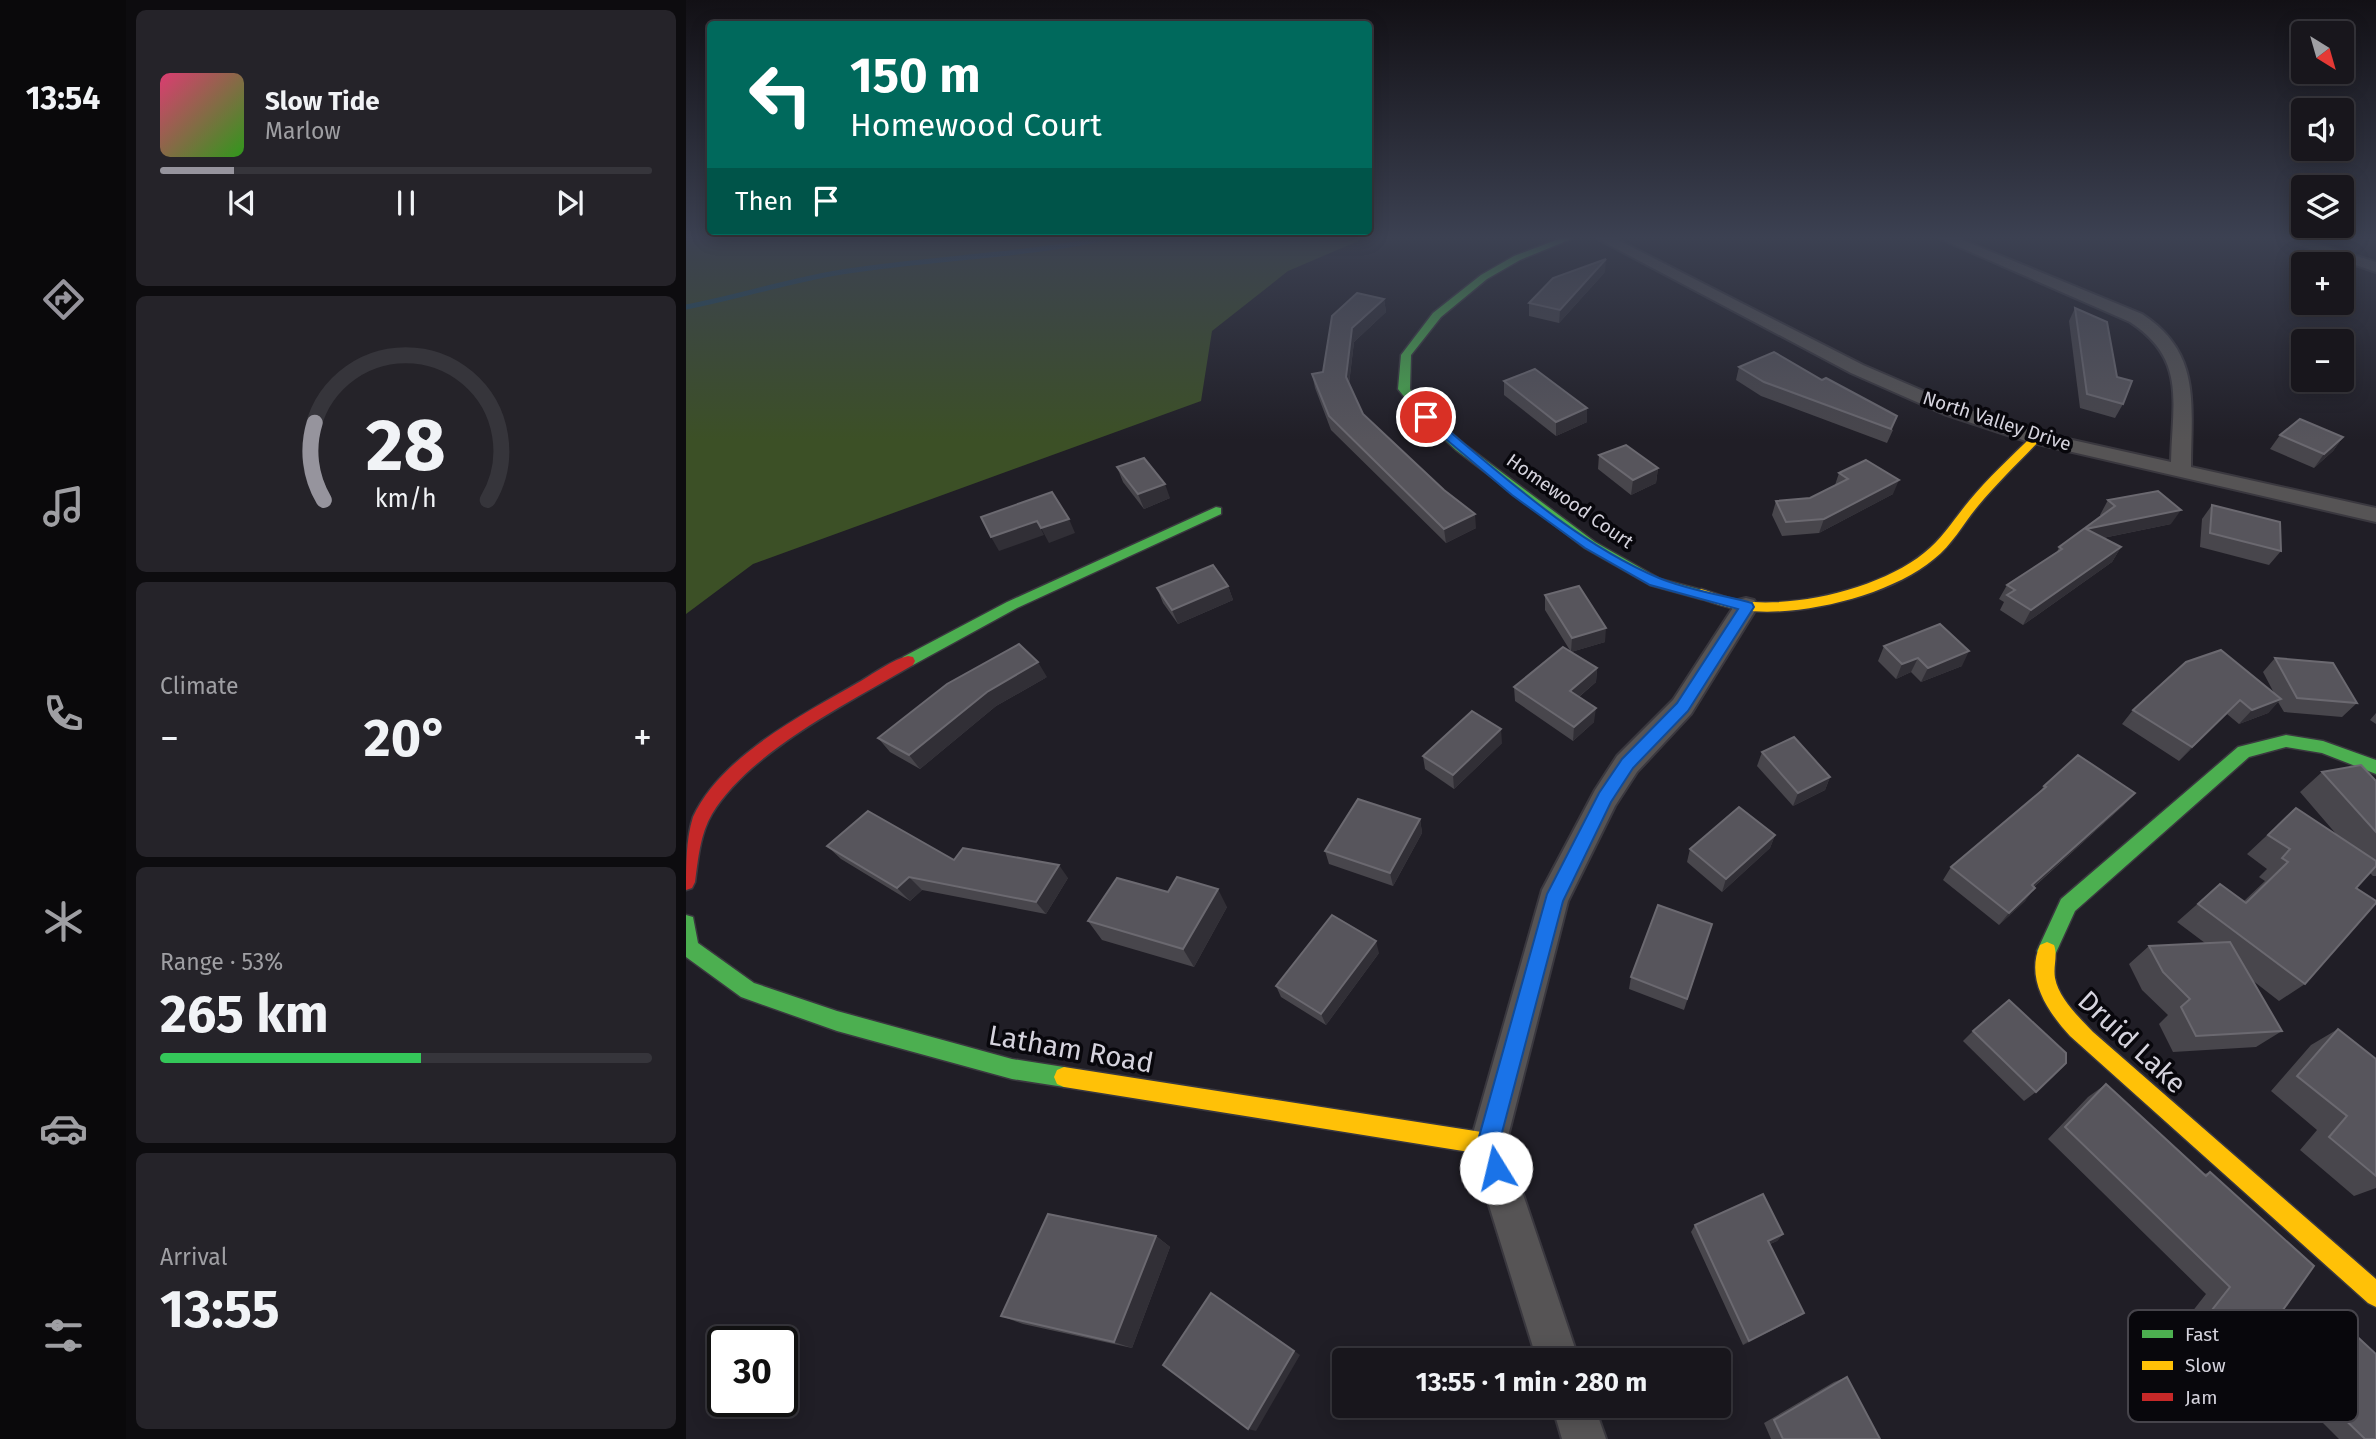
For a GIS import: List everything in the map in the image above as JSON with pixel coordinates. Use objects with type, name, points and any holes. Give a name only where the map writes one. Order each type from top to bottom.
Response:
[{"type":"street","name":"Homewood Court","points":[[1447,306],[1437,315],[1406,355],[1404,389],[1426,417],[1460,447],[1590,545],[1655,582],[1746,607],[1789,606],[1847,594],[1882,583],[1924,560],[1945,542],[1973,504],[2036,438]]},
{"type":"street","name":"North Valley Drive","points":[[1735,306],[1857,369],[1951,410],[2036,438],[2181,473],[2376,515]]},
{"type":"street","points":[[2108,306],[2136,318],[2161,336],[2171,349],[2184,395],[2180,427],[2181,473]]},
{"type":"street","points":[[686,883],[693,841],[712,799],[766,751],[882,674],[954,634],[1045,587],[1216,511]]},
{"type":"street","points":[[1554,1348],[1488,1144],[1553,900],[1605,798],[1628,764],[1682,707],[1746,607]]},
{"type":"street","name":"Druid Lake","points":[[2376,767],[2323,747],[2286,741],[2244,752],[2068,905],[2049,939],[2041,970],[2054,1006],[2086,1039],[2297,1228],[2376,1294]]},
{"type":"street","name":"Latham Road","points":[[686,923],[689,948],[748,990],[837,1021],[1012,1069],[1488,1144]]},
{"type":"street","points":[[1577,1418],[1584,1439]]},
{"type":"green space","points":[[686,306],[1243,306],[1212,331],[1201,401],[753,564],[686,614]]},
{"type":"building","points":[[1343,306],[1376,306],[1352,328],[1346,377],[1363,414],[1444,490],[1475,514],[1444,529],[1329,416],[1312,374],[1323,372],[1332,316]]},
{"type":"building","points":[[1543,306],[1563,306],[1560,310]]},
{"type":"building","points":[[2075,308],[2107,322],[2117,377],[2132,381],[2123,404],[2087,394]]},
{"type":"building","points":[[1774,352],[1822,380],[1826,378],[1897,416],[1891,429],[1764,382],[1739,367]]},
{"type":"building","points":[[1535,369],[1587,408],[1556,422],[1504,381]]},
{"type":"building","points":[[2300,419],[2343,437],[2324,454],[2280,435]]},
{"type":"building","points":[[1626,445],[1658,468],[1633,480],[1599,455]]},
{"type":"building","points":[[1144,458],[1165,484],[1138,494],[1117,467]]},
{"type":"building","points":[[1866,460],[1899,480],[1824,519],[1786,522],[1776,501],[1810,498],[1848,479],[1839,473]]},
{"type":"building","points":[[2158,491],[2181,510],[2086,529],[2121,547],[2031,610],[2007,595],[2015,590],[2007,585],[2062,549],[2059,547],[2115,506],[2108,500]]},
{"type":"building","points":[[1052,492],[1069,519],[1041,528],[1037,521],[991,537],[981,517]]},
{"type":"building","points":[[2212,505],[2280,522],[2281,551],[2210,533]]},
{"type":"building","points":[[1213,565],[1228,586],[1172,610],[1157,588]]},
{"type":"building","points":[[1579,586],[1606,628],[1572,638],[1545,595]]},
{"type":"building","points":[[1940,624],[1969,651],[1928,668],[1918,658],[1902,664],[1884,646]]},
{"type":"building","points":[[1019,644],[1038,662],[987,692],[909,755],[878,738],[947,684]]},
{"type":"building","points":[[1563,647],[1597,668],[1570,691],[1596,708],[1574,727],[1514,687]]},
{"type":"building","points":[[2221,650],[2281,699],[2252,710],[2240,700],[2192,747],[2133,710],[2186,662]]},
{"type":"building","points":[[2275,658],[2333,663],[2357,703],[2297,698]]},
{"type":"building","points":[[1472,711],[1501,729],[1453,775],[1423,756]]},
{"type":"building","points":[[1794,737],[1830,777],[1798,793],[1762,752]]},
{"type":"building","points":[[2078,755],[2135,793],[2032,885],[2035,888],[2009,913],[1951,867],[2046,787],[2044,786]]},
{"type":"building","points":[[2361,765],[2376,781],[2376,832],[2322,772]]},
{"type":"building","points":[[1358,799],[1420,819],[1390,873],[1325,851]]},
{"type":"building","points":[[1739,807],[1775,835],[1726,879],[1690,849]]},
{"type":"building","points":[[2296,808],[2376,861],[2376,866],[2356,888],[2376,903],[2305,984],[2198,904],[2220,884],[2246,903],[2288,862],[2282,858],[2290,849],[2268,835]]},
{"type":"building","points":[[868,811],[954,860],[963,848],[1059,865],[1036,902],[909,877],[897,888],[827,846]]},
{"type":"building","points":[[1177,877],[1218,889],[1183,949],[1088,921],[1117,878],[1168,892]]},
{"type":"building","points":[[1658,905],[1712,924],[1687,999],[1631,977]]},
{"type":"building","points":[[1332,915],[1376,941],[1321,1014],[1276,986]]},
{"type":"building","points":[[2230,942],[2282,1031],[2196,1036],[2181,1007],[2190,999],[2163,972],[2149,946]]},
{"type":"building","points":[[2009,1000],[2066,1053],[2066,1063],[2036,1092],[1973,1031]]},
{"type":"building","points":[[2338,1029],[2376,1059],[2376,1176],[2329,1137],[2347,1116],[2297,1076]]},
{"type":"building","points":[[2106,1084],[2206,1176],[2210,1172],[2314,1266],[2283,1310],[2212,1310],[2230,1287],[2065,1127]]},
{"type":"building","points":[[1763,1194],[1783,1234],[1768,1241],[1804,1313],[1749,1341],[1695,1225]]},
{"type":"building","points":[[1048,1214],[1156,1236],[1114,1342],[1001,1316]]},
{"type":"building","points":[[1211,1293],[1294,1351],[1248,1429],[1163,1365]]},
{"type":"building","points":[[2358,1337],[2376,1354],[2376,1439],[2365,1439],[2348,1422],[2358,1422]]},
{"type":"building","points":[[1847,1377],[1880,1439],[1783,1439],[1774,1420]]},
{"type":"traffic: fast","points":[[1448,306],[1437,315],[1406,355],[1404,389],[1426,417],[1460,447],[1590,545],[1655,582],[1701,594]]},
{"type":"traffic: fast","points":[[908,661],[1012,605],[1216,511]]},
{"type":"traffic: fast","points":[[2047,951],[2068,905],[2244,752],[2286,741],[2323,747],[2376,767]]},
{"type":"traffic: fast","points":[[686,923],[689,948],[748,990],[837,1021],[1012,1069],[1064,1077]]},
{"type":"traffic: slow","points":[[1701,594],[1730,603],[1771,607],[1825,600],[1853,593],[1905,572],[1945,542],[1973,504],[2036,438]]},
{"type":"traffic: slow","points":[[2047,951],[2045,977],[2049,989],[2060,1010],[2086,1039],[2376,1295]]},
{"type":"traffic: slow","points":[[1064,1077],[1488,1144]]},
{"type":"traffic: jam","points":[[686,882],[692,844],[705,810],[742,768],[797,727],[908,661]]},
{"type":"route","points":[[1426,417],[1516,492],[1590,545],[1655,582],[1746,607],[1682,707],[1628,764],[1605,798],[1553,900],[1488,1144],[1496,1168]]}]
